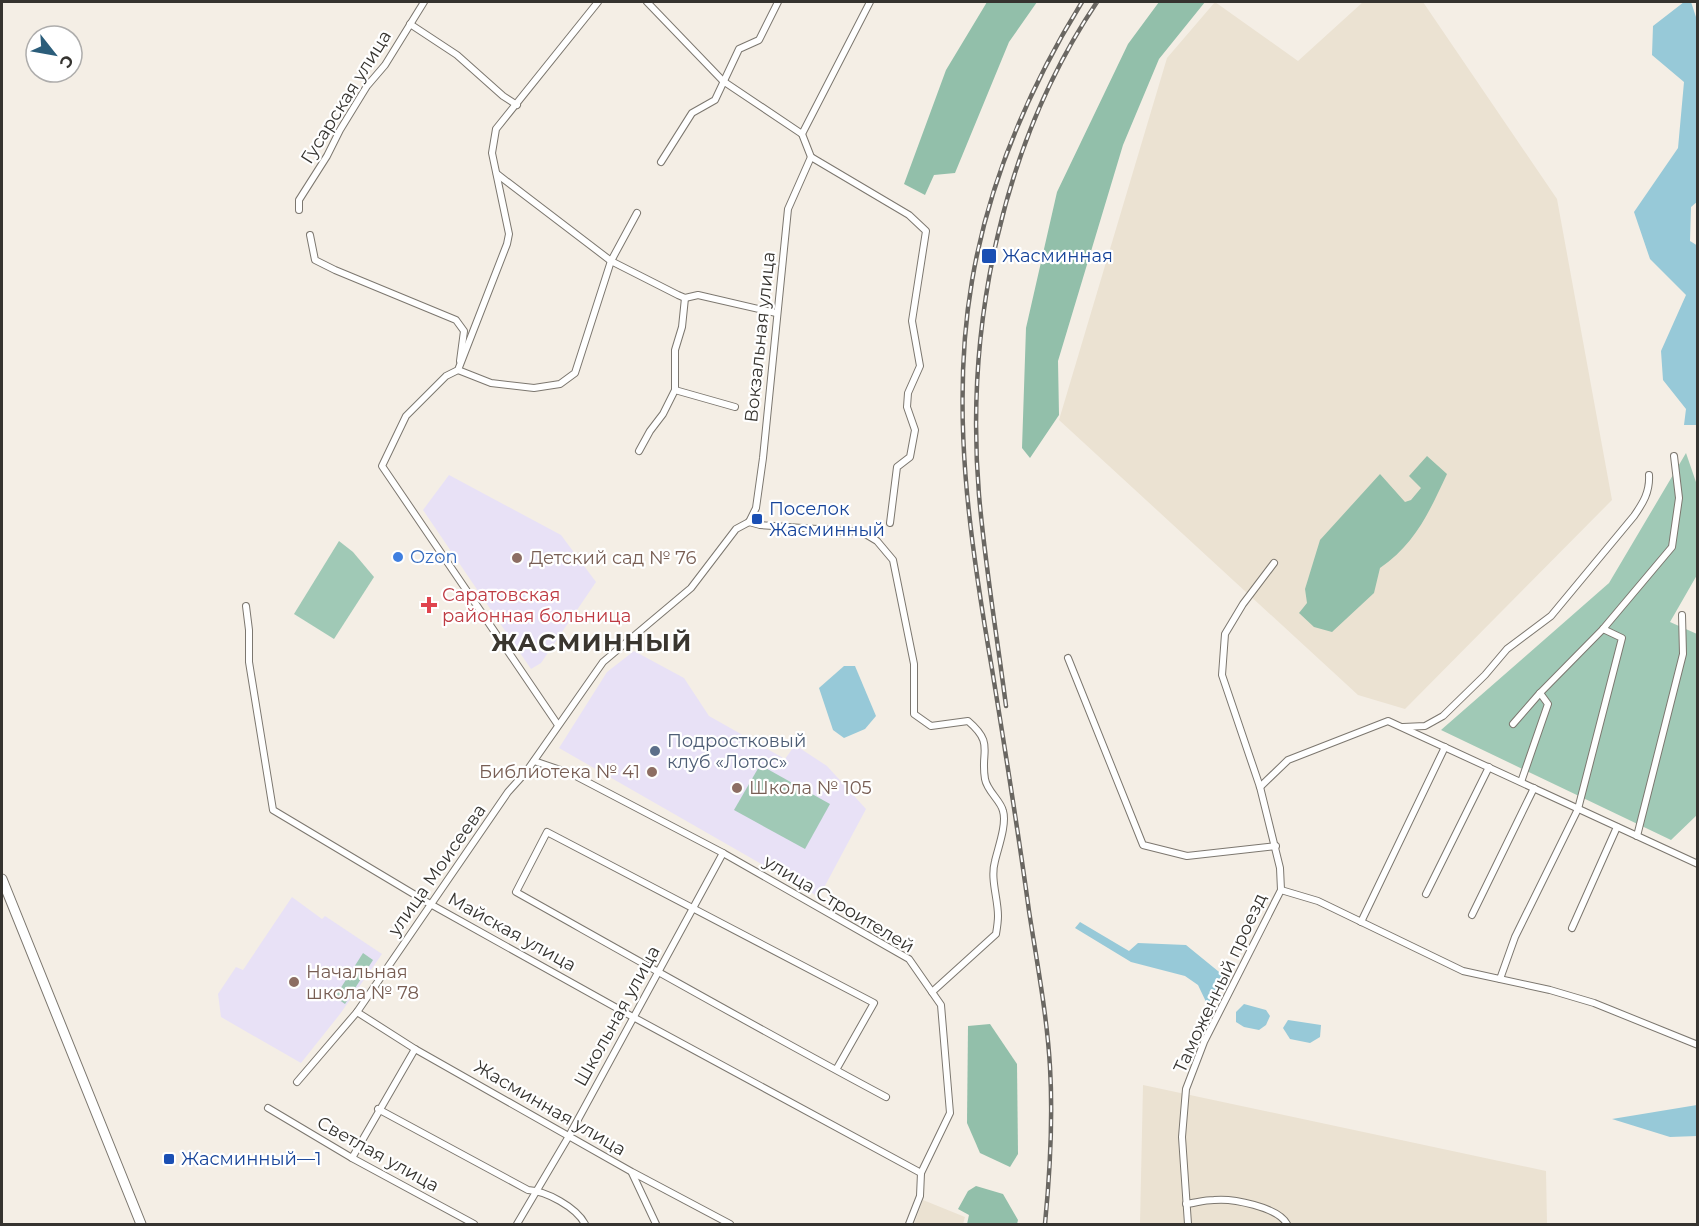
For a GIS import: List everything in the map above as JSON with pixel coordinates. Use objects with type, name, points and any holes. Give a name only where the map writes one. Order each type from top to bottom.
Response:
[{"type":"main road","points":[[2,879],[141,1224]]},
{"type":"street","name":"Гусарская улица","points":[[299,210],[299,200],[327,156],[340,130],[367,86],[385,65],[424,2]]},
{"type":"street","points":[[558,725],[382,466],[406,416],[446,376],[458,370],[507,244],[509,234],[492,153],[496,129],[598,2]]},
{"type":"street","points":[[647,2],[723,81],[802,134],[811,157],[909,215],[926,231],[912,321],[920,366],[908,393],[907,407],[915,430],[910,457],[897,467],[890,523]]},
{"type":"street","points":[[661,162],[692,113],[715,100],[739,49],[759,40],[778,2]]},
{"type":"street","points":[[802,134],[870,2]]},
{"type":"street","points":[[410,24],[457,55],[503,96],[517,105]]},
{"type":"street","name":"Вокзальная улица","points":[[749,522],[756,508],[763,458],[788,210],[811,157]]},
{"type":"street","points":[[497,174],[611,261],[685,298],[698,295],[776,313]]},
{"type":"street","points":[[458,370],[491,383],[534,388],[560,384],[575,373],[611,261],[637,213]]},
{"type":"street","points":[[310,235],[315,260],[456,320],[464,331],[458,370]]},
{"type":"street","points":[[639,451],[663,414],[675,390],[675,350],[682,327],[685,298]]},
{"type":"street","points":[[675,390],[735,407]]},
{"type":"street","points":[[1513,724],[1603,629],[1672,547],[1679,498],[1674,456]]},
{"type":"street","points":[[1401,727],[1425,726],[1443,716],[1485,675],[1507,649],[1551,616],[1634,516],[1645,500],[1650,483],[1649,475]]},
{"type":"street","points":[[749,522],[760,525],[862,532],[877,540],[893,560],[914,664],[914,714],[931,726],[968,721],[981,732],[985,749],[985,780],[1004,811],[1001,842],[994,862],[998,916],[996,934],[932,992]]},
{"type":"street","name":"улица Моисеева","points":[[297,1082],[357,1012],[508,792],[534,761],[603,662],[691,588],[736,529],[749,522]]},
{"type":"street","name":"Таможенный проезд","points":[[1188,1224],[1182,1137],[1186,1089],[1204,1042],[1281,890],[1276,846],[1260,787],[1222,675],[1225,634],[1243,604],[1274,563]]},
{"type":"street","name":"Майская улица","points":[[246,606],[249,662],[273,810],[432,905],[921,1173]]},
{"type":"street","points":[[1637,836],[1683,654],[1682,615]]},
{"type":"street","points":[[1500,979],[1515,937],[1578,809],[1622,638],[1603,629]]},
{"type":"street","points":[[1068,658],[1143,845],[1187,856],[1276,846]]},
{"type":"street","points":[[1521,782],[1548,704],[1540,693]]},
{"type":"street","points":[[1260,787],[1288,760],[1388,721],[1698,864]]},
{"type":"street","points":[[1361,922],[1445,747]]},
{"type":"street","name":"улица Строителей","points":[[534,761],[572,774],[723,853],[909,959],[941,1005],[950,1113],[921,1173],[920,1196],[909,1224]]},
{"type":"street","points":[[1426,894],[1489,767]]},
{"type":"street","points":[[1472,915],[1534,788]]},
{"type":"street","points":[[1572,928],[1617,827]]},
{"type":"street","points":[[836,1070],[874,1003],[547,832],[516,892],[658,972],[836,1070],[886,1097]]},
{"type":"street","name":"Школьная улица","points":[[518,1224],[569,1136],[723,853]]},
{"type":"street","points":[[1281,890],[1318,901],[1463,971],[1594,1003],[1698,1045]]},
{"type":"street","name":"Жасминная улица","points":[[357,1012],[415,1048],[632,1172],[730,1224]]},
{"type":"street","points":[[352,1158],[415,1048]]},
{"type":"street","name":"Светлая улица","points":[[268,1108],[352,1158],[474,1224]]},
{"type":"street","points":[[378,1109],[528,1190],[545,1192],[580,1216],[585,1224]]},
{"type":"street","points":[[632,1172],[656,1224]]},
{"type":"street","points":[[1186,1204],[1216,1199],[1260,1206],[1285,1220],[1287,1224]]},
{"type":"shaded area","points":[[1215,2],[1298,61],[1363,2],[1423,2],[1557,199],[1612,500],[1405,709],[1358,695],[1059,420],[1167,58]]},
{"type":"shaded area","name":"Детский сад № 76","points":[[449,475],[561,535],[596,582],[541,663],[531,669],[423,510]]},
{"type":"shaded area","name":"Школа № 105","points":[[634,651],[684,678],[709,716],[785,759],[795,745],[827,766],[866,809],[819,897],[559,748],[607,672]]},
{"type":"shaded area","name":"Начальная школа № 78","points":[[292,897],[322,919],[325,916],[382,954],[340,1014],[301,1063],[221,1017],[218,994],[236,967],[243,970]]},
{"type":"shaded area","points":[[1143,1085],[1546,1171],[1547,1224],[1140,1224]]},
{"type":"shaded area","points":[[923,1200],[965,1217],[963,1224],[914,1224]]},
{"type":"green space","points":[[987,2],[1037,2],[1009,42],[955,173],[934,175],[925,195],[904,184],[946,70]]},
{"type":"green space","points":[[1159,2],[1205,2],[1159,59],[1123,145],[1058,361],[1059,415],[1030,458],[1022,448],[1026,328],[1057,192],[1128,44]]},
{"type":"green space","points":[[1686,453],[1697,485],[1697,575],[1670,622],[1697,634],[1697,815],[1671,840],[1441,730],[1609,583]]},
{"type":"green space","points":[[1427,456],[1447,474],[1420,526],[1403,548],[1380,568],[1374,593],[1332,632],[1314,627],[1299,613],[1307,603],[1305,589],[1320,540],[1380,474],[1405,502],[1411,500],[1421,488],[1409,476]]},
{"type":"green space","points":[[339,541],[353,552],[374,577],[334,639],[294,614]]},
{"type":"green space","points":[[760,765],[830,804],[805,849],[734,810]]},
{"type":"green space","points":[[363,953],[373,960],[345,1004],[335,997]]},
{"type":"green space","points":[[990,1024],[1017,1064],[1018,1154],[1010,1167],[980,1153],[967,1123],[968,1026]]},
{"type":"green space","points":[[976,1186],[1003,1194],[1018,1220],[1017,1224],[967,1224],[969,1215],[958,1209],[968,1191]]},
{"type":"water","points":[[1684,2],[1691,2],[1698,23],[1698,201],[1691,207],[1690,241],[1698,246],[1697,425],[1684,425],[1686,409],[1663,380],[1661,351],[1686,295],[1650,259],[1634,212],[1678,148],[1684,82],[1652,55],[1653,26]]},
{"type":"water","points":[[844,666],[855,666],[876,716],[865,729],[844,738],[833,730],[819,688]]},
{"type":"water","points":[[1080,922],[1129,951],[1138,943],[1186,945],[1224,976],[1221,990],[1208,1006],[1198,985],[1185,976],[1131,962],[1075,928]]},
{"type":"water","points":[[1244,1004],[1266,1010],[1270,1016],[1266,1025],[1259,1030],[1244,1027],[1236,1022],[1236,1012]]},
{"type":"water","points":[[1288,1020],[1321,1025],[1320,1037],[1310,1043],[1290,1039],[1283,1028]]},
{"type":"water","points":[[1697,1105],[1697,1136],[1670,1137],[1612,1119]]},
{"type":"railway","points":[[1045,1224],[1051,1126],[1049,1048],[976,573],[966,475],[963,378],[972,281],[979,244],[1000,171],[1028,101],[1082,2]]},
{"type":"railway","points":[[1006,706],[979,495],[976,431],[978,366],[985,302],[997,238],[1014,175],[1037,115],[1064,57],[1097,2]]},
{"type":"place","name":"Жасминная","points":[[989,256]]},
{"type":"place","name":"Поселок Жасминный","points":[[757,519]]},
{"type":"place","name":"Ozon","points":[[398,557]]},
{"type":"place","name":"Детский сад № 76","points":[[517,558]]},
{"type":"place","name":"Саратовская районная больница","points":[[429,605]]},
{"type":"place","name":"Подростковый клуб «Лотос»","points":[[655,751]]},
{"type":"place","name":"Библиотека № 41","points":[[652,772]]},
{"type":"place","name":"Школа № 105","points":[[737,788]]},
{"type":"place","name":"Начальная школа № 78","points":[[294,982]]},
{"type":"place","name":"Жасминный—1","points":[[169,1159]]},
{"type":"district","name":"ЖАСМИННЫЙ","points":[[592,642]]}]
